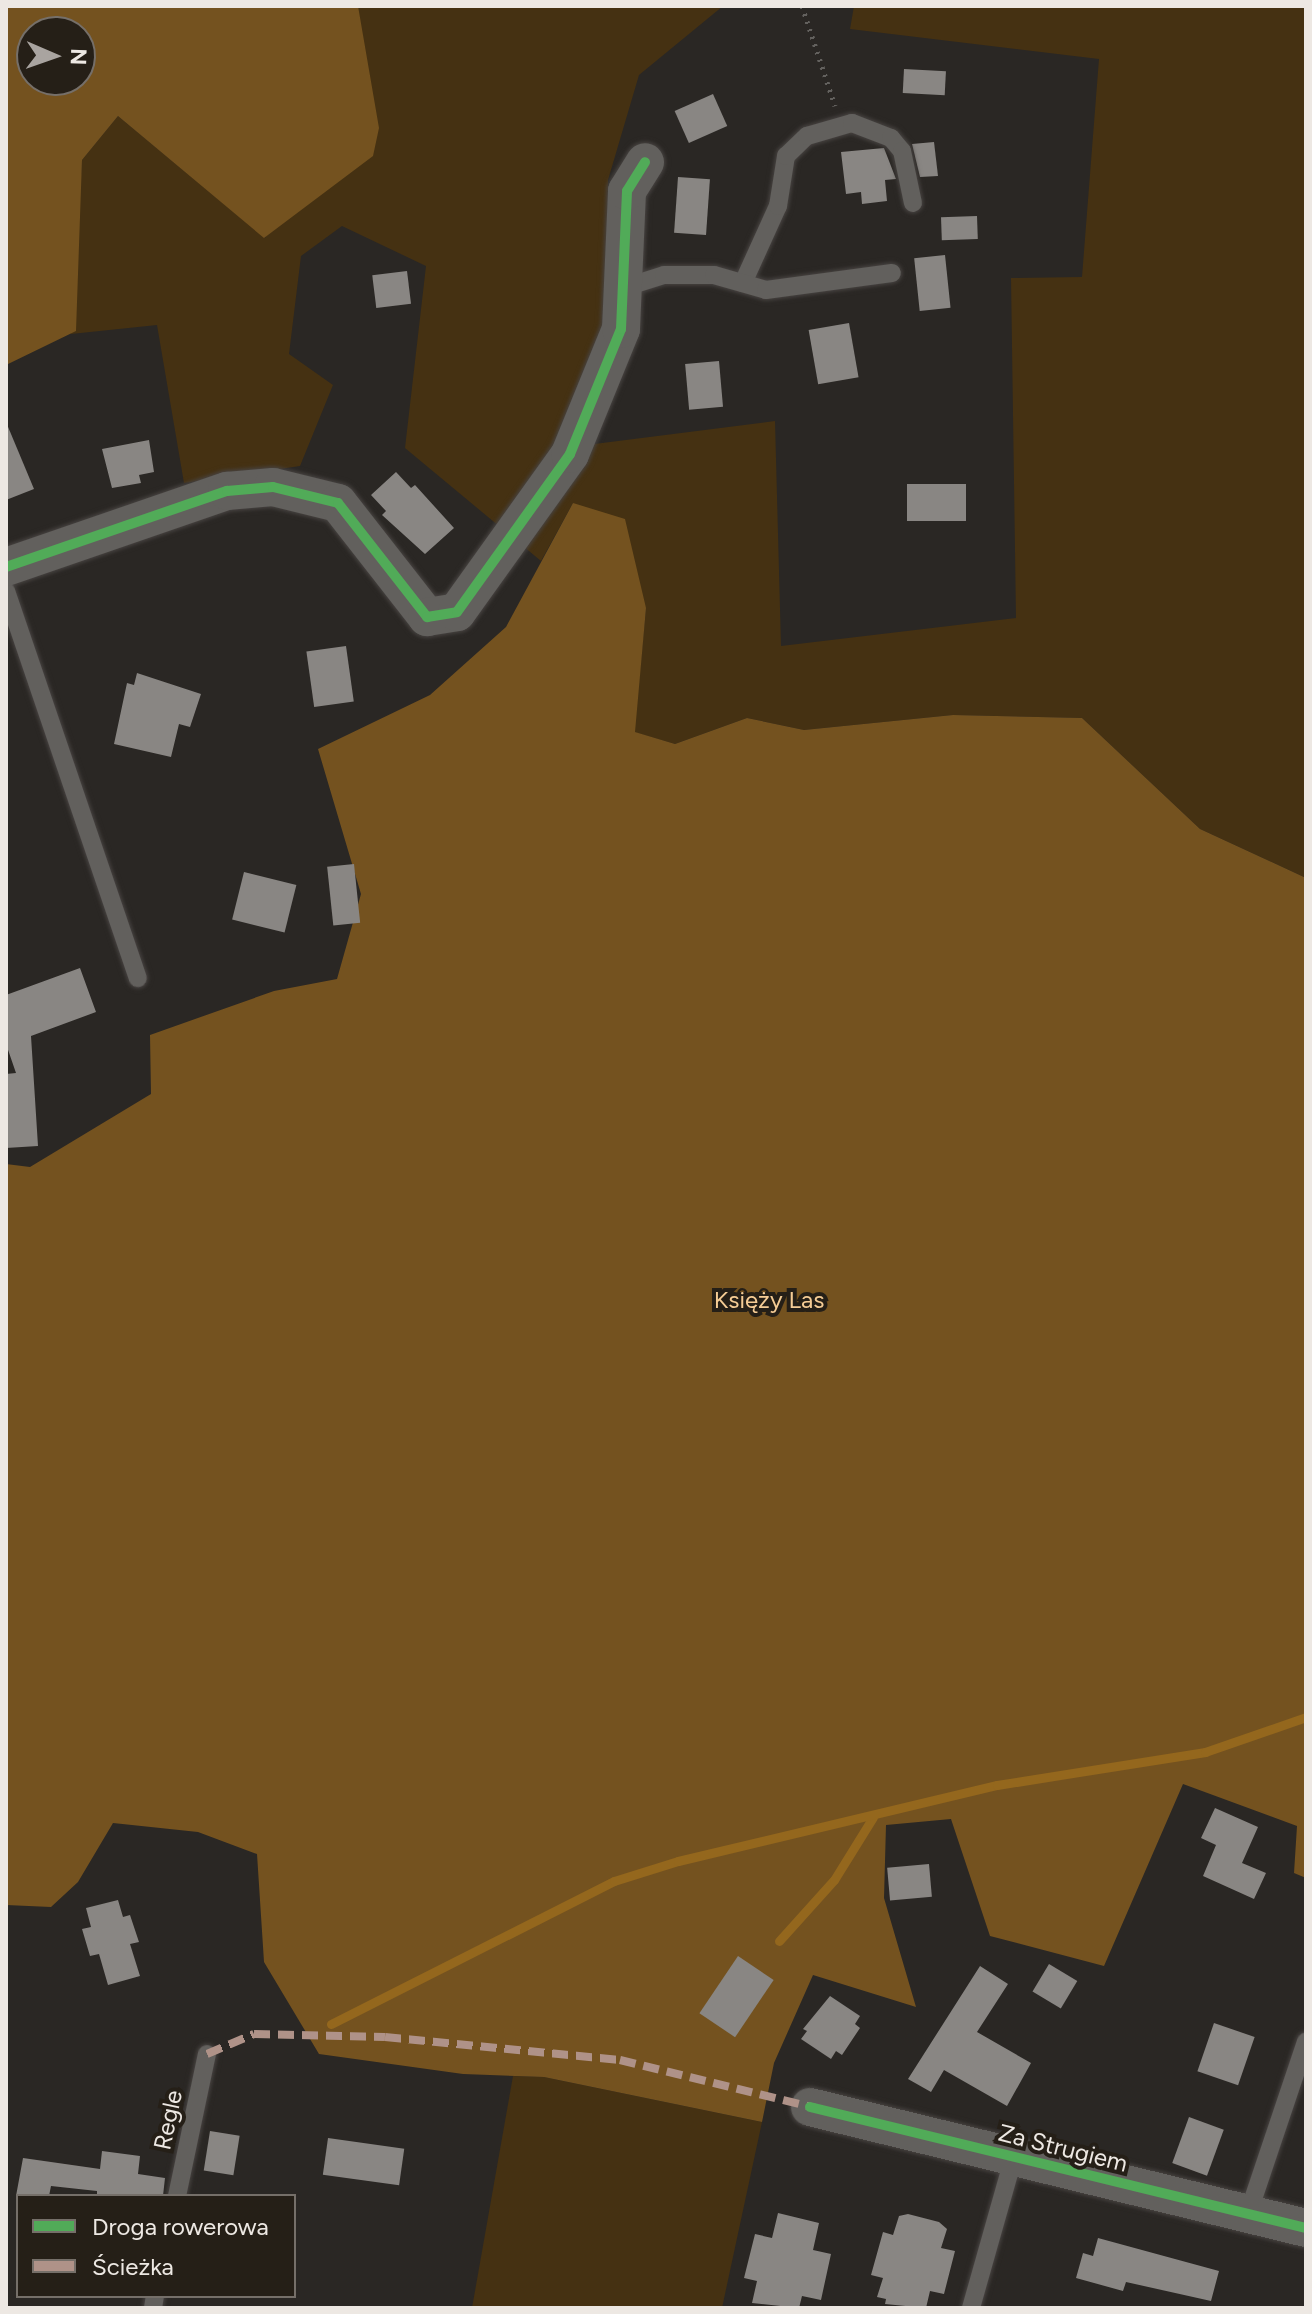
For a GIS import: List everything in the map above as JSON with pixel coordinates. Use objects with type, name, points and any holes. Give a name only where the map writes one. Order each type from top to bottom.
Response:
[{"type":"street","points":[[6,567],[227,491],[273,487],[338,503],[427,617],[457,612],[570,454],[621,329],[627,191],[645,162]]},
{"type":"street","name":"Za Strugiem","points":[[810,2107],[1306,2228]]},
{"type":"lane","points":[[743,283],[778,206],[786,156],[807,136],[852,123],[891,138],[902,151],[913,203]]},
{"type":"lane","points":[[623,288],[664,275],[714,275],[766,290],[892,273]]},
{"type":"lane","points":[[6,591],[138,978]]},
{"type":"lane","points":[[1248,2214],[1306,2042]]},
{"type":"lane","name":"Regle","points":[[177,2194],[207,2054]]},
{"type":"lane","points":[[971,2308],[1014,2156]]},
{"type":"path","points":[[802,6],[814,55],[829,78],[839,125]]},
{"type":"shaded area","points":[[358,6],[723,6],[639,75],[608,180],[607,321],[555,449],[775,421],[781,646],[1016,618],[1011,278],[1082,277],[1099,59],[850,29],[854,6],[1306,6],[1306,878],[1200,829],[1082,718],[953,715],[804,730],[747,718],[675,744],[634,732],[646,608],[573,503],[541,561],[405,448],[426,266],[342,226],[301,256],[289,354],[333,385],[300,466],[184,483],[157,325],[71,334],[82,160],[118,116],[265,238]]},
{"type":"shaded area","points":[[513,2076],[544,2077],[762,2122],[722,2308],[472,2308]]},
{"type":"green space","points":[[6,6],[358,6],[379,128],[373,156],[264,238],[118,116],[82,160],[76,331],[6,365]]},
{"type":"green space","name":"Księży Las","points":[[573,503],[625,519],[646,608],[635,732],[675,744],[747,718],[804,730],[953,715],[1082,718],[1200,829],[1306,878],[1306,1878],[1294,1873],[1297,1826],[1183,1784],[1104,1966],[990,1936],[951,1819],[886,1825],[884,1898],[916,2007],[813,1975],[774,2063],[762,2122],[544,2077],[463,2074],[319,2054],[264,1962],[257,1854],[198,1832],[113,1823],[78,1882],[51,1907],[6,1905],[6,1164],[30,1167],[151,1094],[150,1035],[274,991],[337,979],[361,894],[318,749],[430,695],[506,627]]},
{"type":"building","points":[[904,69],[946,71],[945,95],[903,93]]},
{"type":"building","points":[[713,94],[727,126],[689,143],[675,111]]},
{"type":"building","points":[[934,142],[938,176],[920,177],[912,144]]},
{"type":"building","points":[[884,148],[896,179],[885,180],[887,201],[862,204],[861,192],[846,194],[841,152]]},
{"type":"building","points":[[678,177],[710,179],[706,235],[674,233]]},
{"type":"building","points":[[977,216],[978,239],[942,240],[941,217]]},
{"type":"building","points":[[945,255],[951,308],[920,311],[914,258]]},
{"type":"building","points":[[407,271],[411,304],[376,308],[372,275]]},
{"type":"building","points":[[849,323],[859,377],[818,384],[809,330]]},
{"type":"building","points":[[719,361],[723,407],[689,410],[685,364]]},
{"type":"building","points":[[6,422],[34,489],[6,500]]},
{"type":"building","points":[[149,440],[154,472],[139,475],[141,483],[112,488],[102,449]]},
{"type":"building","points":[[396,472],[411,488],[415,485],[454,528],[425,554],[382,515],[386,511],[371,495]]},
{"type":"building","points":[[907,484],[966,484],[966,521],[907,521]]},
{"type":"building","points":[[346,646],[354,701],[314,707],[306,652]]},
{"type":"building","points":[[137,673],[201,694],[190,727],[179,724],[171,757],[114,744],[127,683],[134,685]]},
{"type":"building","points":[[354,864],[360,923],[333,925],[327,867]]},
{"type":"building","points":[[244,872],[296,885],[285,933],[232,920]]},
{"type":"building","points":[[80,968],[96,1012],[31,1036],[38,1146],[6,1148],[6,1074],[16,1073],[6,1044],[6,995]]},
{"type":"building","points":[[1215,1808],[1258,1827],[1242,1863],[1266,1873],[1254,1899],[1203,1876],[1216,1845],[1201,1838]]},
{"type":"building","points":[[929,1864],[932,1897],[890,1901],[887,1868]]},
{"type":"building","points":[[118,1900],[123,1917],[130,1915],[139,1942],[130,1944],[140,1976],[108,1985],[99,1954],[90,1956],[82,1929],[91,1927],[86,1908]]},
{"type":"building","points":[[738,1956],[774,1980],[735,2037],[699,2013]]},
{"type":"building","points":[[1049,1964],[1077,1981],[1061,2008],[1033,1991]]},
{"type":"building","points":[[980,1966],[1008,1984],[977,2032],[1031,2063],[1007,2106],[944,2070],[931,2092],[908,2079]]},
{"type":"building","points":[[830,1996],[860,2016],[855,2024],[860,2028],[842,2055],[836,2051],[831,2059],[801,2039],[807,2031],[803,2029]]},
{"type":"building","points":[[1214,2023],[1255,2037],[1238,2085],[1197,2071]]},
{"type":"building","points":[[1189,2117],[1224,2130],[1207,2176],[1172,2163]]},
{"type":"building","points":[[210,2131],[240,2136],[233,2175],[204,2171]]},
{"type":"building","points":[[328,2138],[404,2149],[399,2185],[323,2175]]},
{"type":"building","points":[[102,2151],[140,2156],[138,2174],[165,2178],[163,2194],[97,2194],[97,2191],[51,2186],[49,2194],[16,2194],[23,2158],[100,2169]]},
{"type":"building","points":[[778,2213],[819,2223],[813,2250],[831,2254],[821,2300],[802,2296],[799,2308],[752,2303],[757,2281],[744,2278],[755,2234],[772,2238]]},
{"type":"building","points":[[908,2214],[939,2222],[947,2229],[941,2248],[955,2251],[944,2294],[930,2291],[926,2308],[885,2304],[886,2299],[877,2297],[883,2278],[871,2275],[883,2232],[893,2235],[899,2216]]},
{"type":"building","points":[[1098,2238],[1219,2271],[1211,2301],[1126,2282],[1123,2291],[1076,2278],[1083,2253],[1093,2256]]},
{"type":"waterway","points":[[331,2024],[614,1881],[678,1861],[997,1785],[1205,1752],[1306,1717]]},
{"type":"waterway","points":[[779,1941],[834,1880],[873,1817]]},
{"type":"marked path","points":[[207,2054],[254,2034],[385,2037],[620,2060],[816,2108]]},
{"type":"cycle path","points":[[6,567],[227,491],[273,487],[338,503],[427,617],[457,612],[570,454],[621,329],[627,191],[645,162]]},
{"type":"cycle path","points":[[810,2107],[1306,2228]]}]
